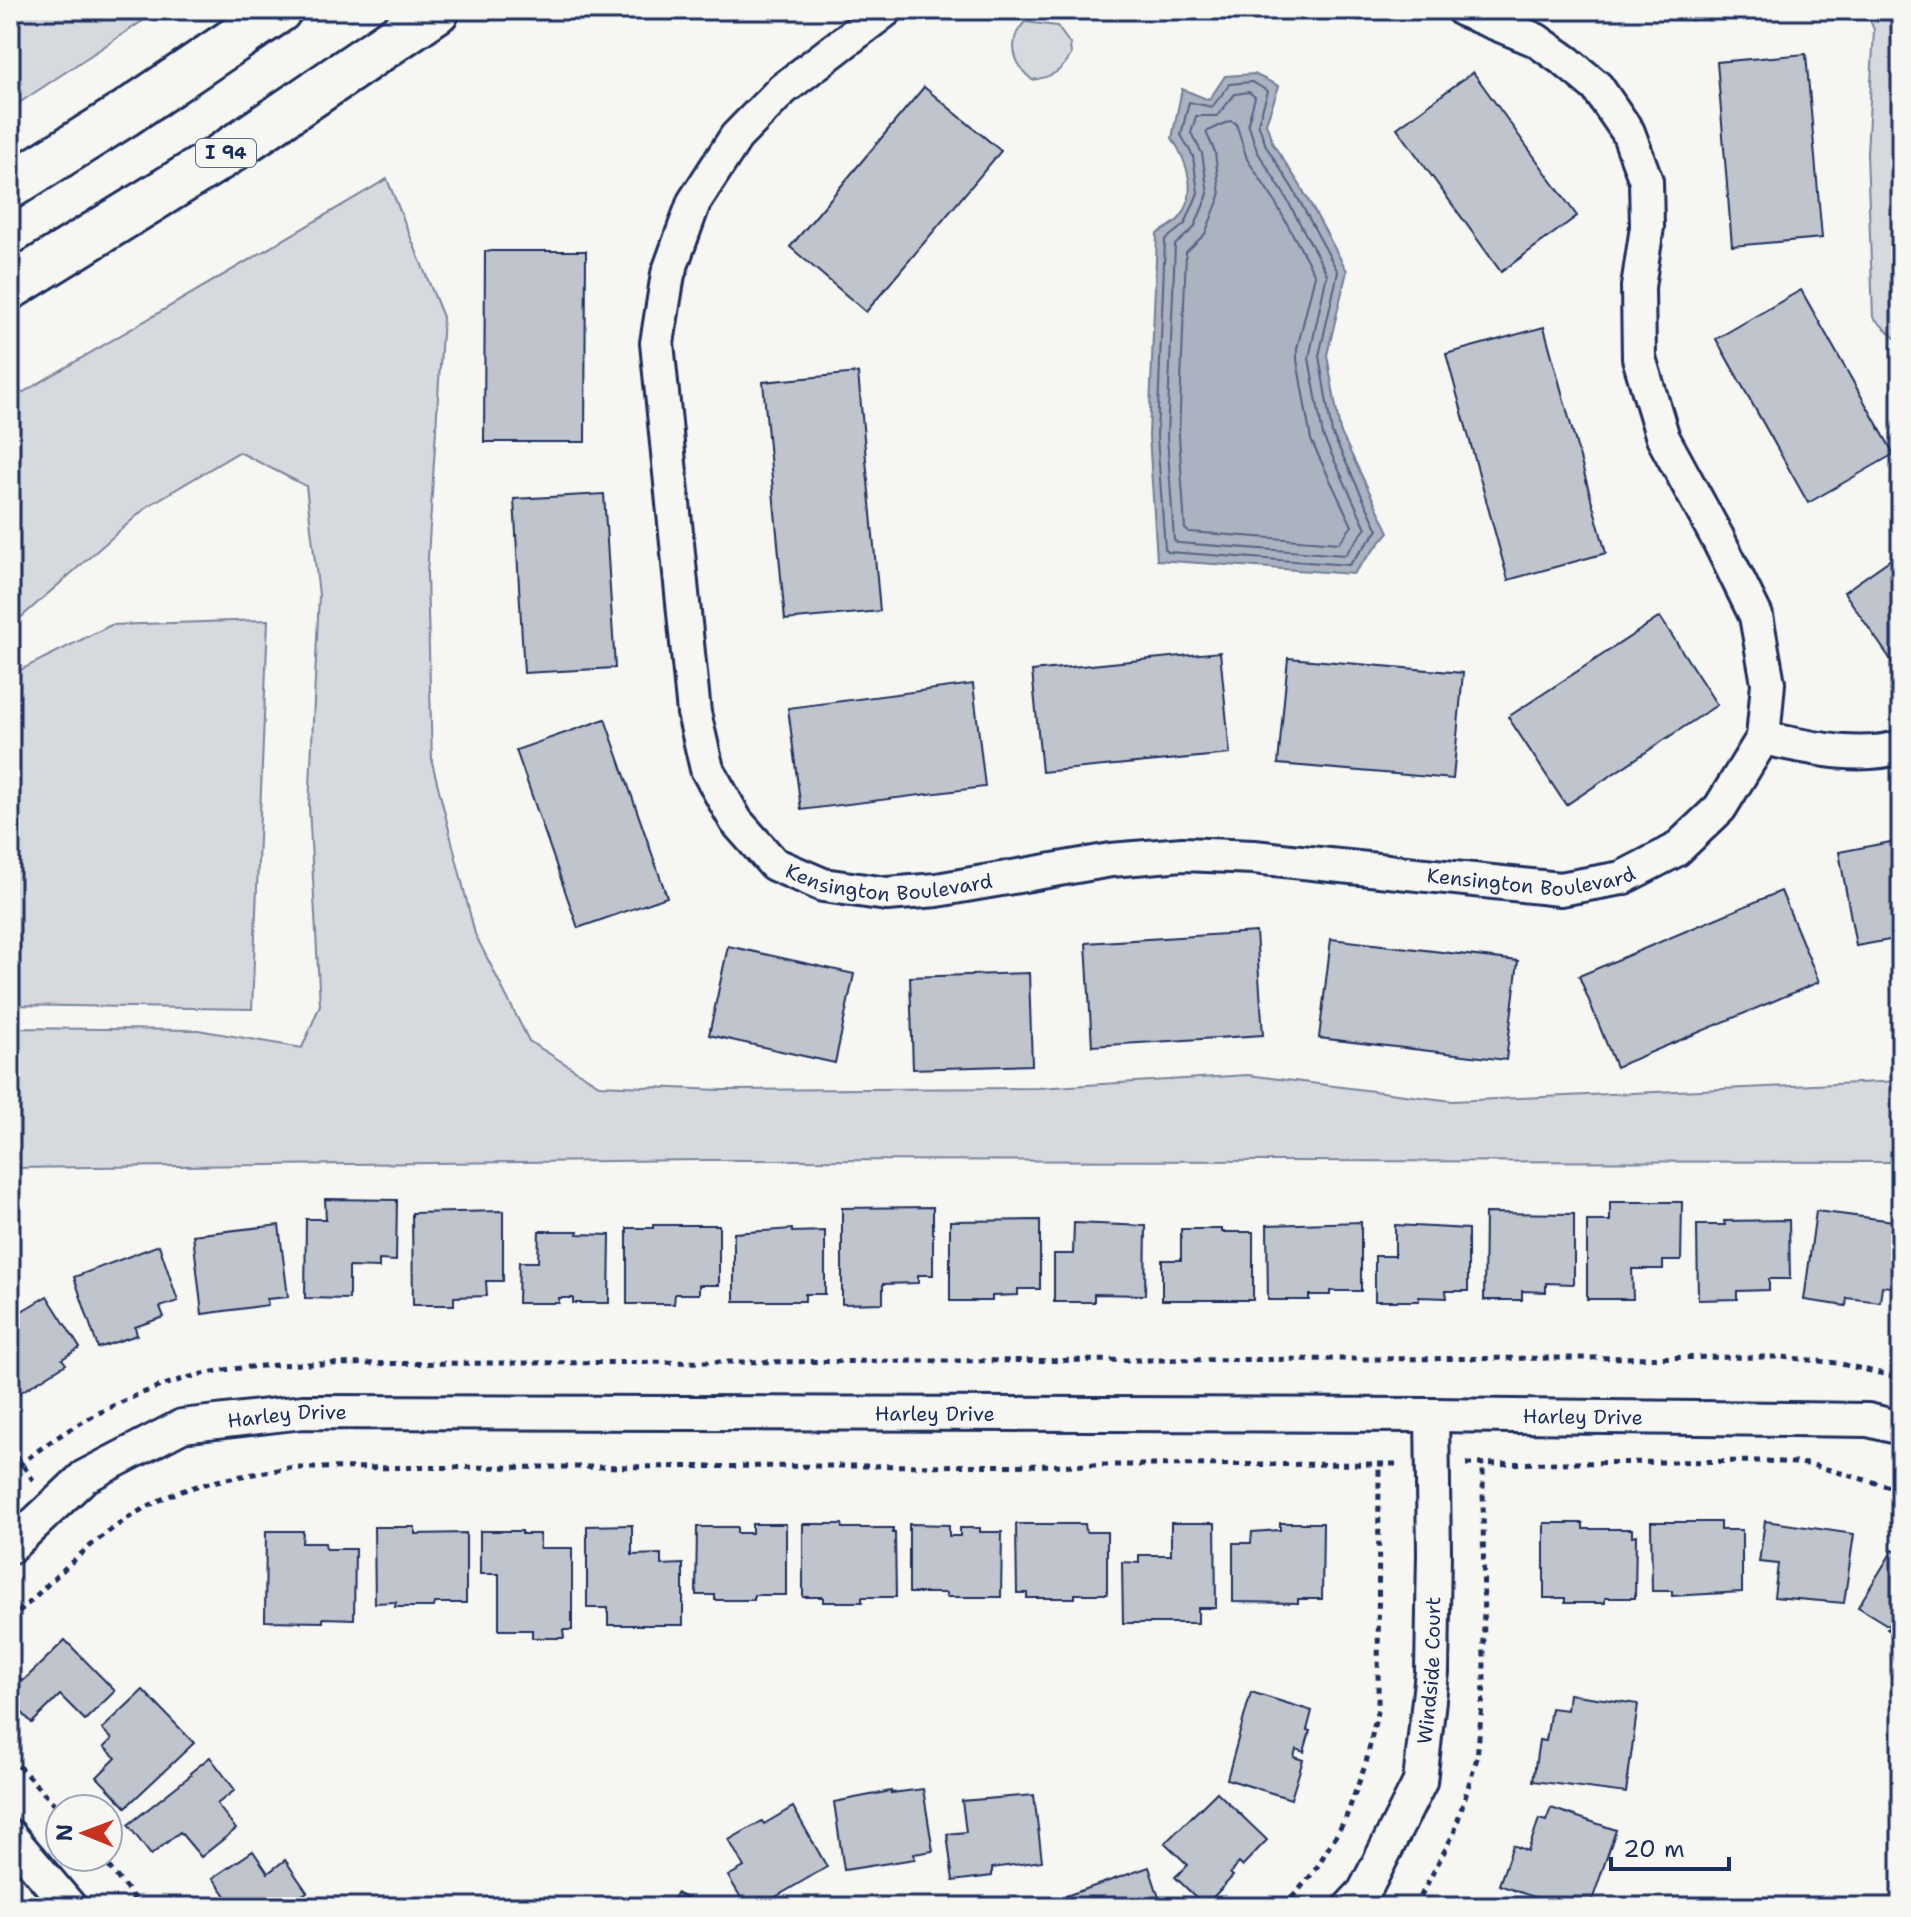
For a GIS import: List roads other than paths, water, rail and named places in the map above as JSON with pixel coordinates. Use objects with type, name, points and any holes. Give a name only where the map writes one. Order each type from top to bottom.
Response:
[{"type":"highway","points":[[10,186],[125,114],[279,10]]},
{"type":"highway","name":"I 94","points":[[10,287],[225,154],[437,10]]},
{"type":"street","name":"Kensington Boulevard","points":[[886,10],[783,89],[736,137],[694,202],[668,274],[657,343],[694,713],[707,769],[736,821],[774,864],[823,885],[887,894],[937,890],[1111,860],[1183,854],[1254,857],[1560,889],[1622,878],[1676,850],[1720,808],[1763,738],[1768,683],[1756,616],[1663,438],[1639,358],[1638,287],[1647,227],[1646,181],[1628,132],[1597,87],[1567,62],[1536,40],[1463,10]]},
{"type":"street","points":[[1763,738],[1830,752],[1888,751],[1901,747]]},
{"type":"street","name":"Harley Drive","points":[[10,1547],[84,1477],[182,1426],[303,1412],[1432,1415],[1868,1420],[1901,1428]]},
{"type":"street","name":"Windside Court","points":[[1350,1907],[1364,1892],[1420,1782],[1432,1672],[1432,1415]]},
{"type":"street","points":[[10,1836],[70,1907]]},
{"type":"water","points":[[1254,74],[1279,86],[1266,123],[1273,144],[1300,185],[1347,271],[1327,355],[1340,431],[1389,532],[1353,574],[1157,560],[1149,436],[1157,234],[1171,226],[1185,211],[1190,190],[1186,168],[1172,138],[1182,89],[1209,100],[1225,76]]}]
